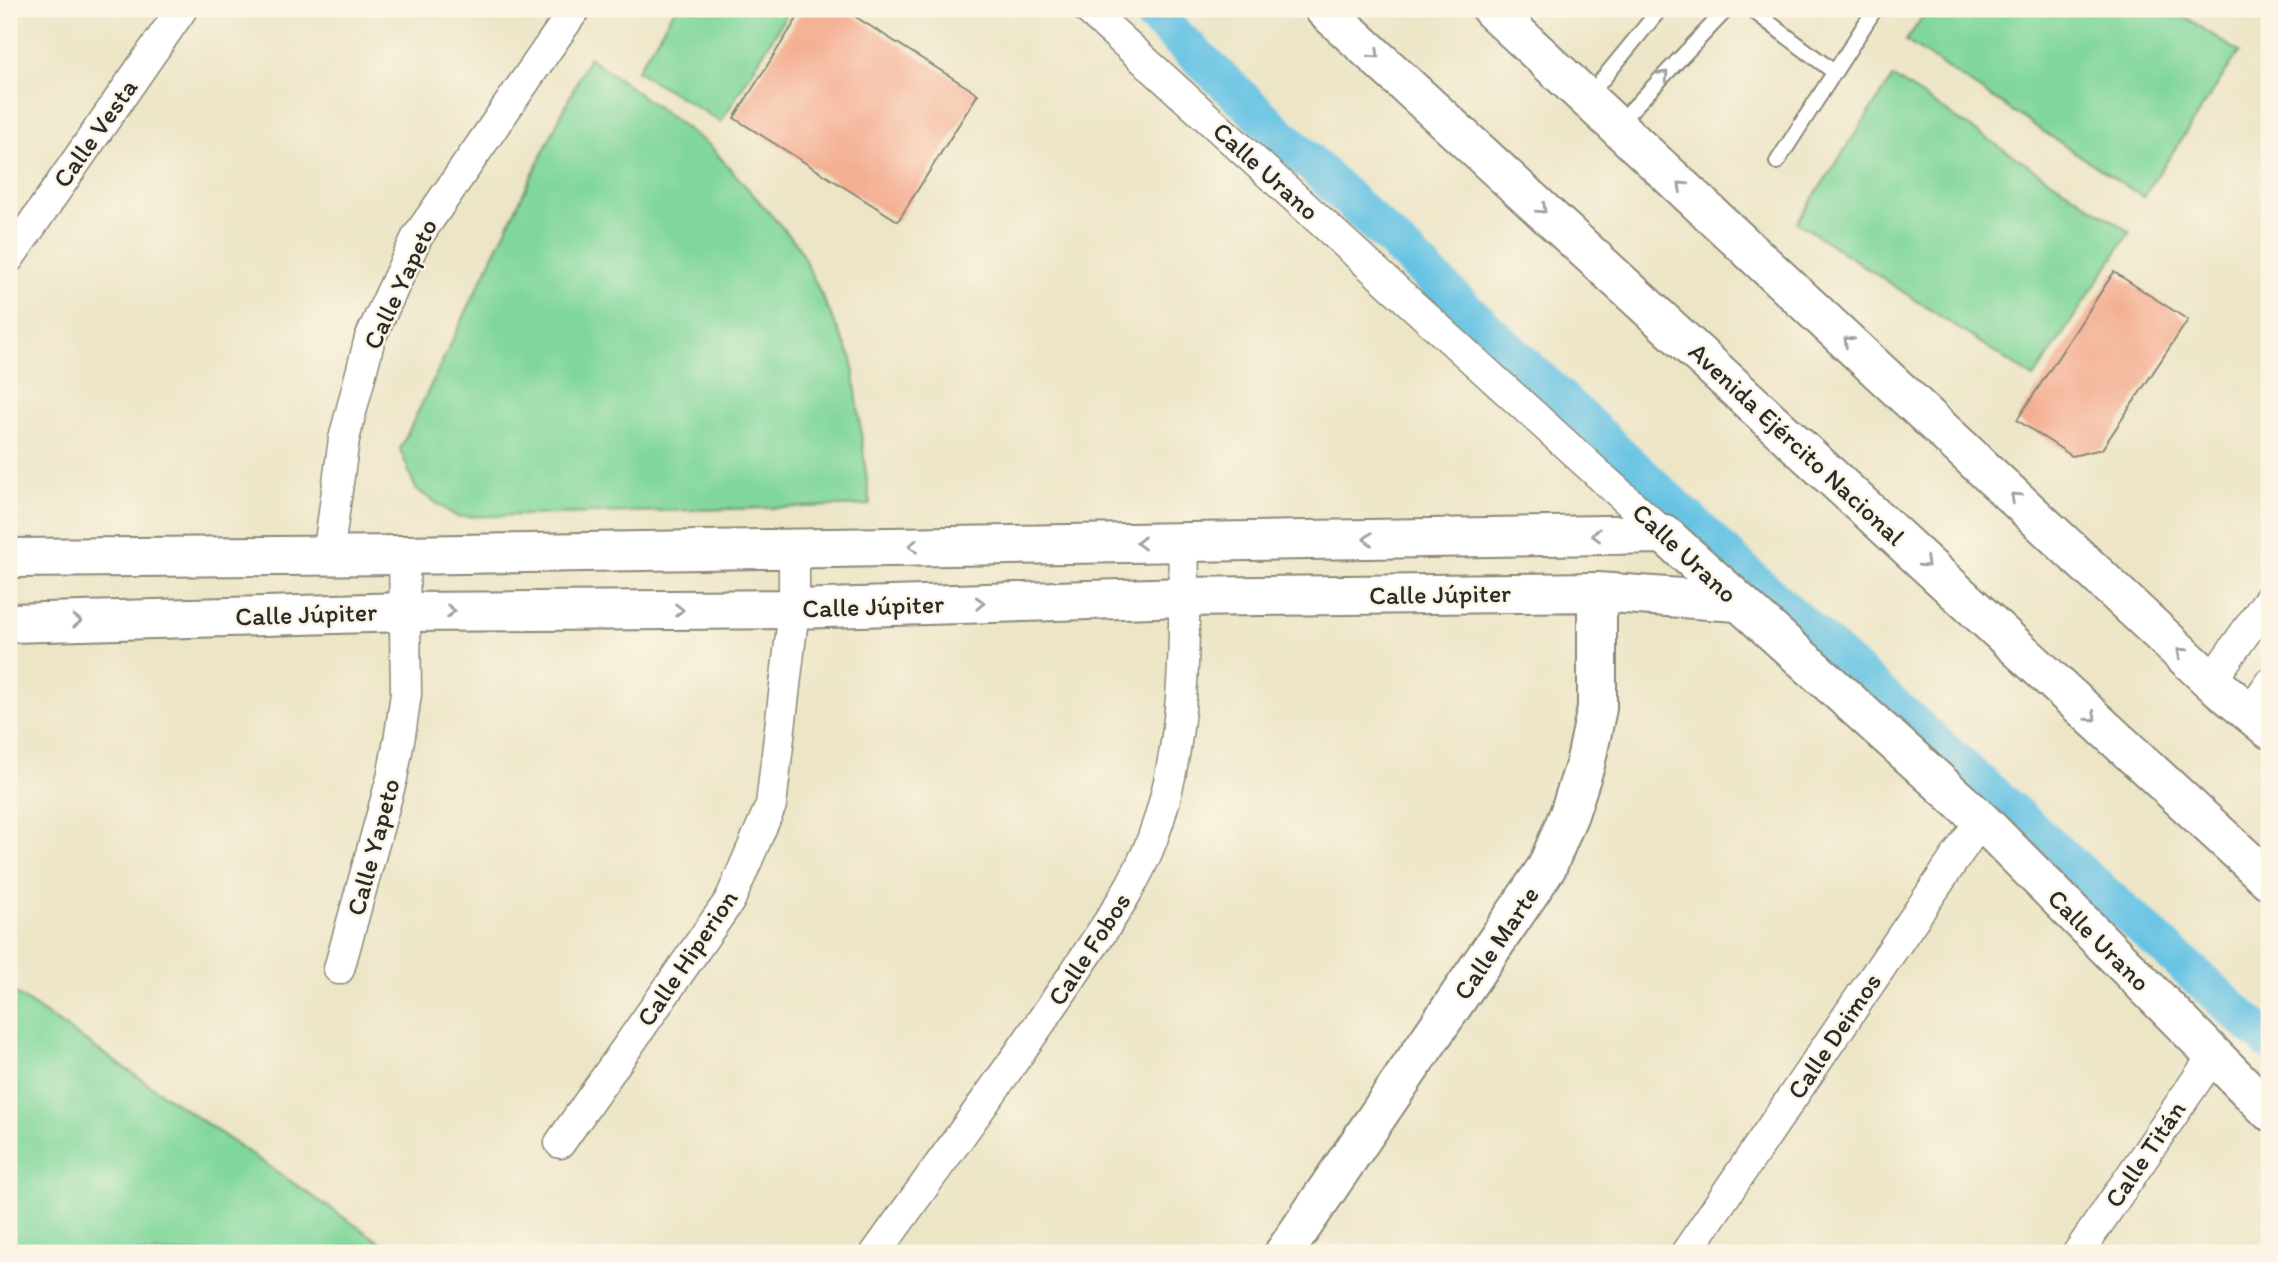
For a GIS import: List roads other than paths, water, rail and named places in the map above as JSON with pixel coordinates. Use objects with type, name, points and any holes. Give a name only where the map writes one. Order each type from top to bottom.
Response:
[{"type":"street","name":"Calle Vesta","points":[[9,258],[182,9]]},
{"type":"street","name":"Calle Yapeto","points":[[328,556],[344,439],[370,338],[416,237],[575,9]]},
{"type":"street","name":"Calle Urano","points":[[1088,9],[1737,602],[1981,820],[2269,1111]]},
{"type":"street","name":"Avenida Ejército Nacional","points":[[1324,9],[2269,880]]},
{"type":"street","points":[[1491,9],[2211,681],[2263,708]]},
{"type":"street","points":[[9,558],[404,555],[1664,534]]},
{"type":"street","name":"Calle Fobos","points":[[876,1253],[1054,1003],[1126,894],[1147,852],[1167,791],[1178,734],[1185,597],[1183,542]]},
{"type":"street","name":"Calle Hiperion","points":[[560,1143],[730,900],[755,846],[771,805],[794,609],[794,548]]},
{"type":"street","name":"Calle Yapeto","points":[[339,969],[392,778],[400,735],[406,694],[404,555]]},
{"type":"street","name":"Calle Júpiter","points":[[9,623],[405,612],[794,609],[1185,597],[1597,592],[1737,602]]},
{"type":"street","name":"Calle Marte","points":[[1284,1253],[1547,867],[1569,814],[1585,765],[1597,708],[1597,592]]},
{"type":"street","points":[[2211,681],[2269,599]]},
{"type":"street","name":"Calle Deimos","points":[[1686,1253],[1981,820]]},
{"type":"street","name":"Calle Titán","points":[[2078,1253],[2213,1056]]},
{"type":"lane","points":[[1587,98],[1660,9]]},
{"type":"lane","points":[[1617,125],[1727,9]]},
{"type":"lane","points":[[1751,9],[1834,72]]},
{"type":"lane","points":[[1777,162],[1875,9]]},
{"type":"waterway","points":[[1147,9],[1756,583],[2269,1041]]}]
